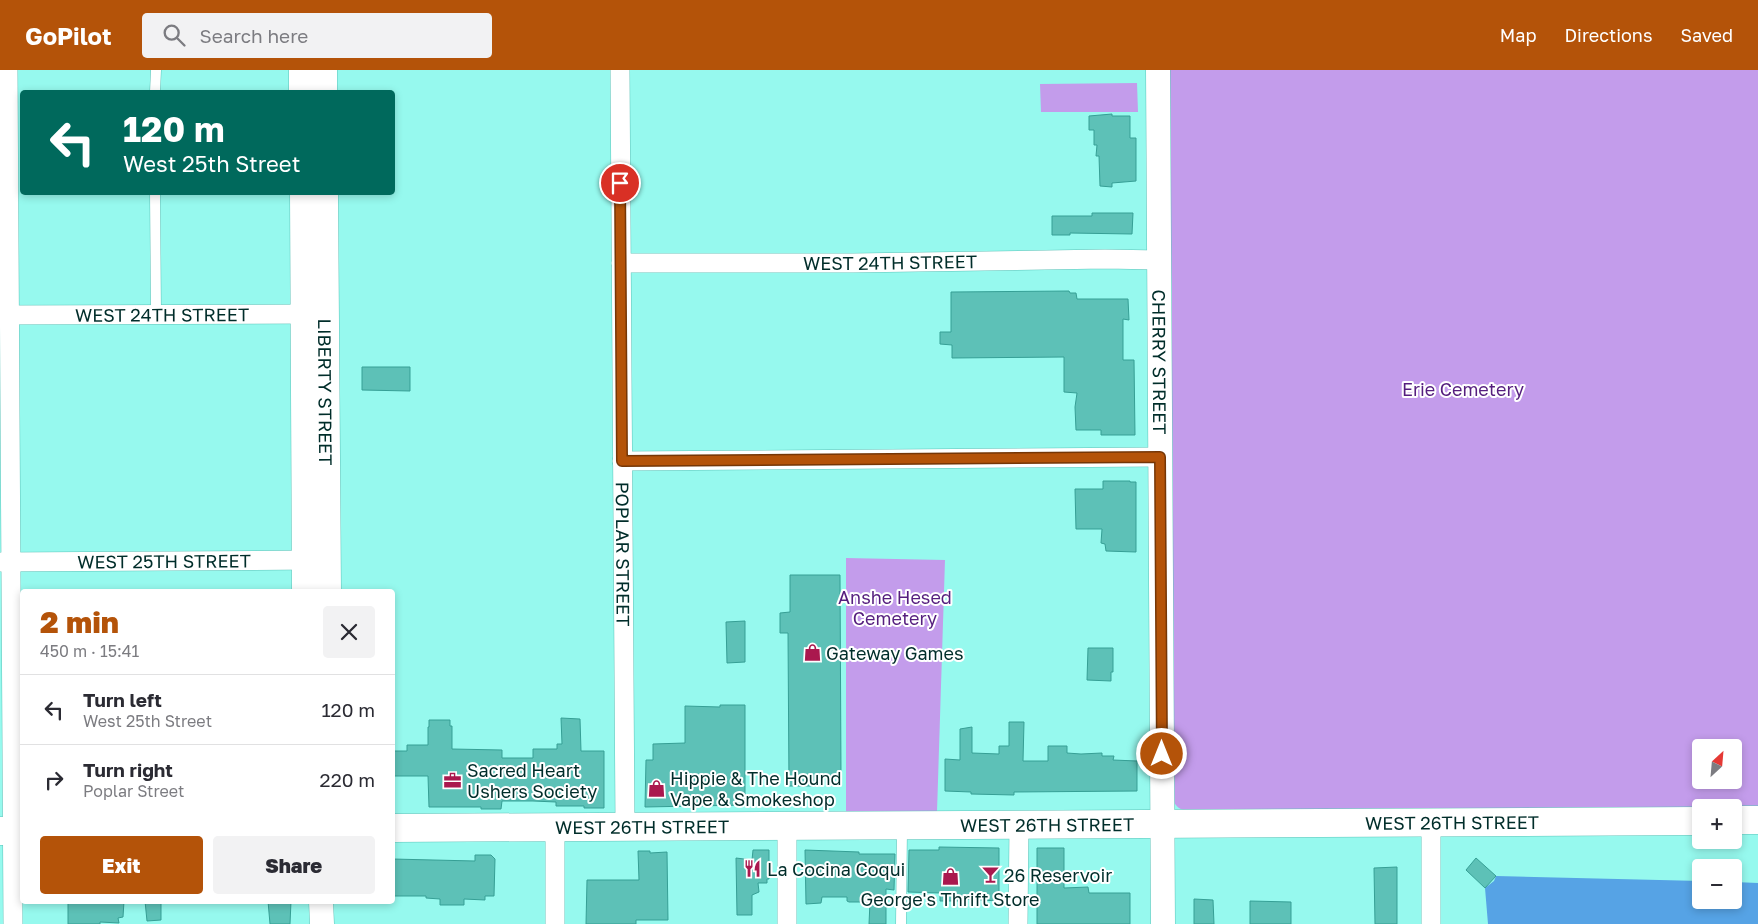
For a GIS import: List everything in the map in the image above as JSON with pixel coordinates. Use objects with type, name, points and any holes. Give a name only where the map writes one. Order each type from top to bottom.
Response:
[{"type":"main road","points":[[303,70],[303,90]]},
{"type":"main road","points":[[323,70],[323,90]]},
{"type":"main road","name":"LIBERTY STREET","points":[[304,195],[315,314]]},
{"type":"main road","name":"LIBERTY STREET","points":[[307,589],[316,560],[315,314],[324,195]]},
{"type":"main road","name":"LIBERTY STREET","points":[[316,560],[326,589]]},
{"type":"main road","name":"WEST 26TH STREET","points":[[395,828],[1692,820]]},
{"type":"main road","points":[[1742,820],[1758,820]]},
{"type":"street","points":[[8,70],[5,315],[6,698],[14,924]]},
{"type":"street","name":"POPLAR STREET","points":[[620,70],[625,827]]},
{"type":"street","name":"CHERRY STREET","points":[[1158,70],[1163,924]]},
{"type":"street","name":"WEST 24TH STREET","points":[[621,263],[1159,260]]},
{"type":"street","name":"WEST 24TH STREET","points":[[5,315],[315,314]]},
{"type":"street","points":[[622,461],[1160,457]]},
{"type":"street","name":"WEST 25TH STREET","points":[[6,562],[316,560]]},
{"type":"street","points":[[1431,822],[1431,924]]},
{"type":"street","points":[[1018,924],[1019,824]]},
{"type":"street","points":[[787,826],[787,924]]},
{"type":"street","points":[[554,924],[555,827]]},
{"type":"street","points":[[321,904],[322,924]]},
{"type":"lane","points":[[155,90],[156,70]]},
{"type":"lane","points":[[155,195],[156,314]]},
{"type":"lane","points":[[901,924],[902,825]]},
{"type":"green space","name":"Erie Cemetery","points":[[1167,70],[1758,70],[1758,808],[1742,808],[1742,799],[1692,799],[1692,808],[1189,811],[1176,806],[1172,798],[1170,341],[1172,293],[1170,252],[1171,157]]},
{"type":"green space","points":[[1137,83],[1138,112],[1041,112],[1040,84]]},
{"type":"green space","name":"Anshe Hesed Cemetery","points":[[846,558],[945,560],[937,812],[846,812]]},
{"type":"water","points":[[1496,876],[1692,881],[1692,909],[1742,909],[1742,882],[1758,883],[1758,924],[1488,924],[1485,888],[1494,881]]},
{"type":"building","points":[[1112,114],[1112,116],[1130,116],[1130,138],[1136,138],[1136,181],[1112,183],[1112,187],[1100,186],[1099,156],[1096,156],[1097,145],[1094,145],[1094,130],[1089,130],[1089,116]]},
{"type":"building","points":[[1092,213],[1133,213],[1132,234],[1070,233],[1070,235],[1052,235],[1052,216],[1092,216]]},
{"type":"building","points":[[1069,291],[1070,293],[1076,293],[1077,299],[1128,299],[1129,320],[1123,319],[1123,360],[1134,360],[1135,435],[1101,435],[1101,430],[1076,430],[1075,407],[1077,393],[1064,392],[1064,357],[952,358],[952,345],[940,344],[940,332],[951,332],[951,292]]},
{"type":"building","points":[[362,367],[410,367],[410,391],[362,390]]},
{"type":"building","points":[[1103,481],[1136,482],[1136,552],[1106,551],[1105,544],[1101,543],[1102,529],[1076,529],[1075,489],[1103,489]]},
{"type":"building","points":[[790,575],[840,575],[841,775],[819,776],[819,786],[789,786],[788,633],[780,633],[780,613],[790,612]]},
{"type":"building","points":[[745,621],[745,662],[727,663],[726,622]]},
{"type":"building","points":[[1088,648],[1113,648],[1111,681],[1087,680]]},
{"type":"building","points":[[720,705],[745,705],[745,805],[645,807],[646,760],[653,760],[653,744],[685,743],[685,706],[720,707]]},
{"type":"building","points":[[561,718],[580,719],[581,751],[604,751],[604,808],[556,806],[556,802],[533,801],[502,801],[501,809],[429,807],[428,776],[395,776],[395,751],[407,751],[407,745],[428,745],[429,720],[450,720],[450,726],[452,726],[452,749],[502,750],[502,758],[533,758],[533,749],[557,749],[557,744],[562,744]]},
{"type":"building","points":[[1009,722],[1024,722],[1023,761],[1048,761],[1048,746],[1067,746],[1067,753],[1102,753],[1102,756],[1114,756],[1113,760],[1137,761],[1137,791],[1014,792],[1014,795],[945,791],[945,759],[960,760],[960,729],[972,727],[972,753],[999,754],[999,746],[1009,746]]},
{"type":"building","points":[[939,847],[999,848],[999,901],[961,899],[961,901],[940,901],[940,893],[908,892],[909,850],[939,850]]},
{"type":"building","points":[[1037,848],[1064,848],[1064,888],[1088,887],[1089,893],[1130,893],[1130,924],[1037,924]]},
{"type":"building","points":[[753,850],[769,850],[769,879],[767,879],[767,883],[758,883],[759,892],[752,895],[752,915],[737,915],[736,858],[752,860]]},
{"type":"building","points":[[805,850],[859,852],[859,854],[895,854],[894,890],[886,889],[886,924],[869,924],[870,902],[849,902],[847,897],[822,897],[821,903],[806,904]]},
{"type":"building","points":[[638,851],[650,851],[650,853],[667,852],[668,920],[636,920],[636,924],[586,924],[587,880],[639,880]]},
{"type":"building","points":[[475,855],[491,855],[495,859],[494,896],[485,896],[485,900],[464,899],[464,905],[440,905],[440,899],[426,898],[426,896],[395,896],[395,859],[475,861]]},
{"type":"building","points":[[1476,858],[1496,876],[1485,888],[1466,870]]},
{"type":"building","points":[[1397,867],[1397,924],[1375,924],[1374,868]]},
{"type":"building","points":[[1194,899],[1213,900],[1214,924],[1194,924]]},
{"type":"building","points":[[1250,901],[1291,902],[1291,924],[1250,924]]},
{"type":"building","points":[[68,904],[124,904],[123,917],[118,918],[119,923],[68,924]]},
{"type":"building","points":[[145,904],[161,904],[161,920],[147,921]]},
{"type":"building","points":[[268,904],[291,904],[290,924],[270,924]]},
{"type":"place","name":"Gateway Games","points":[[812,653]]},
{"type":"place","name":"Sacred Heart Ushers Society","points":[[453,780]]},
{"type":"place","name":"Hippie & The Hound Vape & Smokeshop","points":[[656,788]]},
{"type":"place","name":"La Cocina Coqui","points":[[753,869]]},
{"type":"place","name":"26 Reservoir","points":[[990,875]]},
{"type":"place","name":"George's Thrift Store","points":[[950,876]]},
{"type":"route","points":[[620,183],[622,461],[1160,457],[1162,754]]}]
